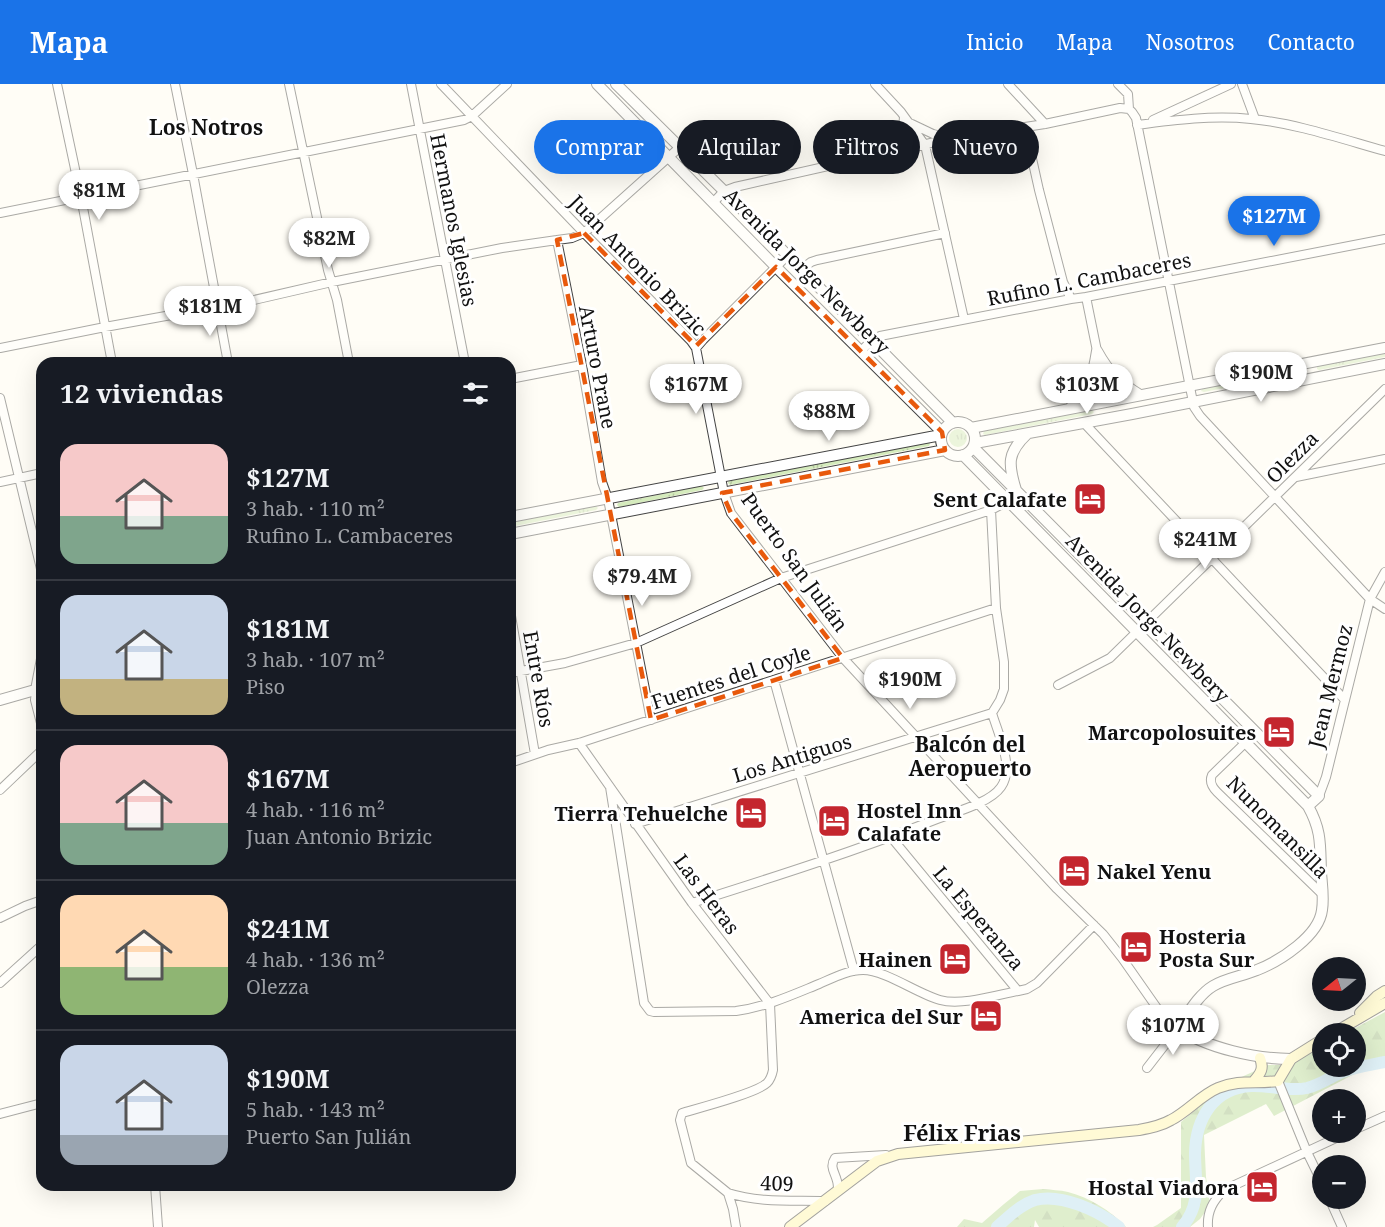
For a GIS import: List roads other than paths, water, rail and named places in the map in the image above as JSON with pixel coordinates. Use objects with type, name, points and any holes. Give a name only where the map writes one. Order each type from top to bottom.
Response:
[{"type":"main road","points":[[1354,1020],[1377,996],[1385,991]]},
{"type":"main road","points":[[1349,1023],[1385,1003]]},
{"type":"main road","points":[[790,1227],[877,1161],[898,1154],[1148,1128],[1172,1120],[1215,1089],[1231,1083],[1254,1081],[1281,1087],[1291,1059],[1312,1046]]},
{"type":"main road","points":[[1254,1081],[1261,1074],[1263,1064],[1260,1058]]},
{"type":"street","points":[[57,84],[81,196],[111,357]]},
{"type":"street","points":[[175,84],[227,357]]},
{"type":"street","points":[[289,84],[348,357]]},
{"type":"street","name":"Hermanos Iglesias","points":[[411,84],[464,357]]},
{"type":"street","name":"Juan Antonio Brizic","points":[[441,84],[696,348],[721,477]]},
{"type":"street","points":[[0,213],[464,120],[472,116],[507,84]]},
{"type":"street","name":"Avenida Jorge Newbery","points":[[597,84],[942,433]]},
{"type":"street","name":"Avenida Jorge Newbery","points":[[616,84],[677,144]]},
{"type":"street","points":[[875,84],[925,145],[964,319]]},
{"type":"street","points":[[1008,84],[1045,124]]},
{"type":"street","points":[[1118,84],[1128,94],[1129,109],[1141,124],[1192,402],[1200,416],[1275,497],[1371,599],[1385,609]]},
{"type":"street","points":[[1141,124],[1232,84]]},
{"type":"street","points":[[1242,84],[1255,119]]},
{"type":"street","points":[[1039,125],[1120,108],[1129,109]]},
{"type":"street","points":[[1141,124],[1202,118],[1255,119],[1385,151]]},
{"type":"street","points":[[906,119],[932,134]]},
{"type":"street","points":[[920,146],[932,143]]},
{"type":"street","points":[[0,348],[254,300],[445,260],[572,238],[584,233],[677,150]]},
{"type":"street","points":[[713,203],[724,191],[735,187],[813,170]]},
{"type":"street","name":"Avenida Jorge Newbery","points":[[707,174],[952,423]]},
{"type":"street","points":[[1035,174],[1063,282],[1071,299]]},
{"type":"street","points":[[802,269],[816,260],[945,233]]},
{"type":"street","name":"Rufino L. Cambaceres","points":[[872,340],[880,336],[964,319],[1385,239]]},
{"type":"street","name":"Arturo Prane","points":[[557,240],[602,482],[608,499],[651,720]]},
{"type":"street","points":[[696,348],[788,255]]},
{"type":"street","points":[[1086,297],[1104,402],[1101,406],[1101,413],[1107,418]]},
{"type":"street","points":[[861,351],[872,340]]},
{"type":"street","points":[[971,428],[1385,348]]},
{"type":"street","points":[[1097,351],[1111,374],[1135,396],[1136,410],[1132,414]]},
{"type":"street","points":[[1069,409],[1083,395],[1090,383],[1097,351]]},
{"type":"street","points":[[1305,363],[1308,379]]},
{"type":"street","points":[[974,445],[975,435],[971,428],[963,422],[948,424],[942,433],[941,441],[945,450],[953,455],[963,455],[974,445],[1028,433],[1385,364]]},
{"type":"street","points":[[516,378],[582,365]]},
{"type":"street","name":"Olezza","points":[[1058,685],[1110,658],[1385,389]]},
{"type":"street","points":[[0,398],[36,548]]},
{"type":"street","points":[[1084,423],[1345,700]]},
{"type":"street","points":[[516,516],[942,433]]},
{"type":"street","points":[[516,672],[565,663],[636,643],[781,578],[991,510],[1017,493],[1010,468],[1014,449],[1028,433]]},
{"type":"street","name":"Avenida Jorge Newbery","points":[[974,445],[1017,493],[1319,796]]},
{"type":"street","points":[[516,533],[945,450]]},
{"type":"street","name":"Avenida Jorge Newbery","points":[[963,455],[1308,806]]},
{"type":"street","points":[[1296,477],[1385,459]]},
{"type":"street","points":[[0,482],[36,474]]},
{"type":"street","name":"Puerto San Julián","points":[[721,477],[726,503],[731,513],[843,658],[1057,889],[1116,949],[1157,1008],[1178,1028],[1204,1042],[1260,1058],[1291,1059]]},
{"type":"street","points":[[692,903],[891,837],[978,803],[993,795],[1001,787],[1006,776],[1007,762],[992,713],[1004,689],[1004,662],[996,608],[991,510]]},
{"type":"street","name":"Jean Mermoz","points":[[1308,806],[1319,796],[1326,777],[1371,599],[1385,572]]},
{"type":"street","name":"Fuentes del Coyle","points":[[516,761],[579,743],[996,608]]},
{"type":"street","name":"Entre Ríos","points":[[516,643],[535,754]]},
{"type":"street","points":[[774,680],[854,971]]},
{"type":"street","points":[[0,699],[36,690]]},
{"type":"street","points":[[1221,718],[1231,708]]},
{"type":"street","name":"Los Antiguos","points":[[635,824],[992,713]]},
{"type":"street","name":"Las Heras","points":[[579,743],[692,903],[770,1004]]},
{"type":"street","name":"Nunomansilla","points":[[1245,743],[1215,772],[1211,782],[1217,792],[1323,894]]},
{"type":"street","points":[[0,790],[36,756]]},
{"type":"street","points":[[610,787],[644,1003],[650,1011],[736,1011],[770,1004],[837,976],[865,970],[874,971],[927,995],[949,1002],[1018,991],[1027,989],[1037,982],[1094,925]]},
{"type":"street","points":[[1147,1068],[1201,996],[1213,986],[1266,966],[1301,944],[1316,929],[1322,911],[1323,894],[1319,836],[1316,820],[1308,806]]},
{"type":"street","name":"La Esperanza","points":[[891,837],[1018,991]]},
{"type":"street","points":[[0,918],[36,902]]},
{"type":"street","points":[[0,983],[36,950]]},
{"type":"street","points":[[736,1227],[728,1193],[691,1163],[680,1120],[682,1113],[755,1090],[768,1082],[773,1070],[770,1004]]},
{"type":"street","points":[[1281,1087],[1312,1162]]},
{"type":"street","points":[[0,1114],[36,1105]]},
{"type":"street","points":[[1366,1125],[1385,1116]]},
{"type":"street","points":[[1208,1227],[1210,1207],[1218,1196],[1231,1186],[1326,1143]]},
{"type":"street","points":[[838,1191],[832,1170],[832,1162],[835,1158],[898,1154]]},
{"type":"street","points":[[155,1191],[158,1227]]},
{"type":"street","name":"409","points":[[728,1193],[758,1200],[825,1201]]},
{"type":"street","points":[[1334,1209],[1342,1227]]},
{"type":"waterway","points":[[1182,1227],[1195,1201],[1195,1153],[1199,1128],[1203,1117],[1217,1099],[1227,1092],[1251,1086],[1307,1088],[1345,1071],[1385,1062]]},
{"type":"waterway","points":[[997,1227],[1024,1205],[1045,1198],[1079,1205],[1101,1215],[1119,1227]]},
{"type":"place","name":"Sent Calafate","points":[[1090,499]]},
{"type":"place","name":"Marcopolosuites","points":[[1279,732]]},
{"type":"place","name":"Tierra Tehuelche","points":[[751,813]]},
{"type":"place","name":"Hostel Inn Calafate","points":[[834,821]]},
{"type":"place","name":"Nakel Yenu","points":[[1074,871]]},
{"type":"place","name":"Hosteria Posta Sur","points":[[1136,947]]},
{"type":"place","name":"Hainen","points":[[955,959]]},
{"type":"place","name":"America del Sur","points":[[986,1016]]},
{"type":"place","name":"Hostal Viadora","points":[[1262,1187]]},
{"type":"district","name":"Los Notros","points":[[206,127]]},
{"type":"district","name":"Balcón del Aeropuerto","points":[[970,756]]},
{"type":"district","name":"Félix Frias","points":[[962,1132]]}]
